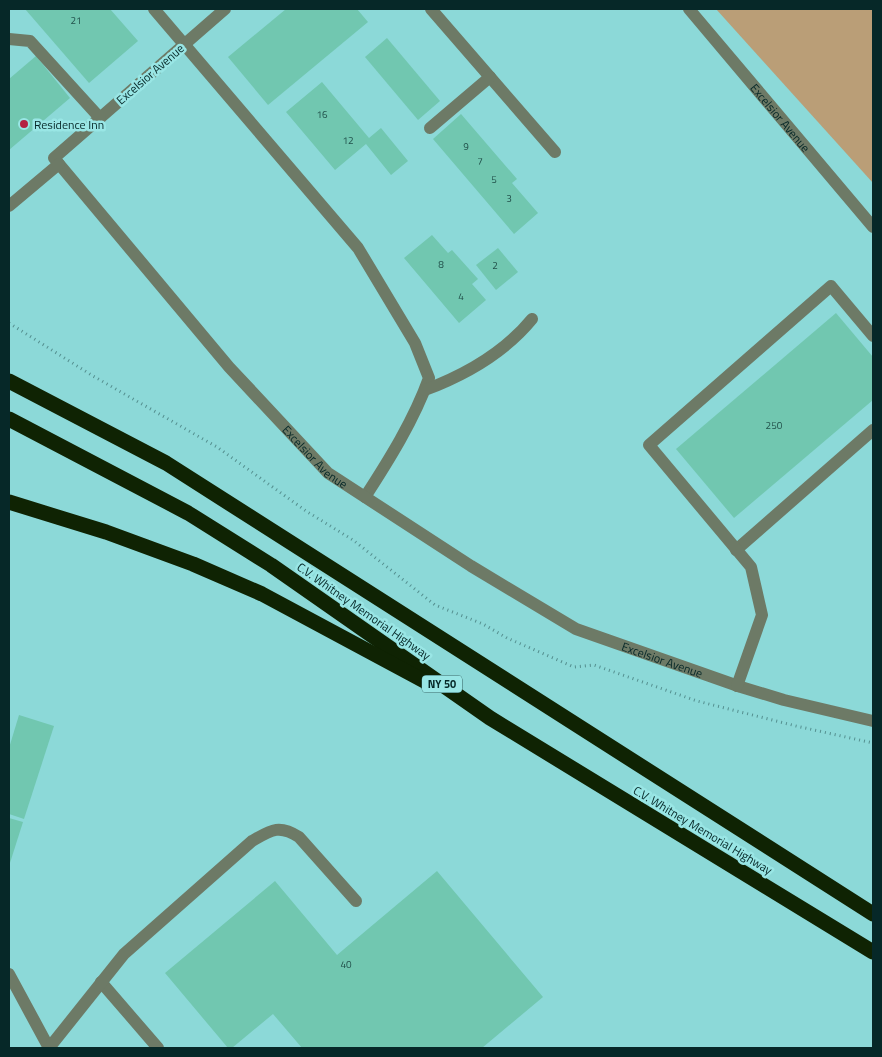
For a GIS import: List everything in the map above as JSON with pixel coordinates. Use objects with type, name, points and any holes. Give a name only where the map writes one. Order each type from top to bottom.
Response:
[{"type":"highway","name":"C.V. Whitney Memorial Highway","points":[[9,381],[166,464],[873,914]]},
{"type":"highway","name":"C.V. Whitney Memorial Highway","points":[[9,419],[188,513],[271,565],[490,718],[873,952]]},
{"type":"highway","points":[[9,502],[97,529],[175,557],[262,594],[490,718]]},
{"type":"street","points":[[154,9],[358,248],[415,343],[429,378],[425,390],[383,469],[365,497]]},
{"type":"street","name":"Excelsior Avenue","points":[[225,9],[54,158],[229,366],[328,473],[471,566],[576,629],[737,686],[784,700],[873,721]]},
{"type":"street","points":[[431,9],[555,152]]},
{"type":"street","name":"Excelsior Avenue","points":[[689,9],[873,226]]},
{"type":"street","points":[[9,40],[30,41],[100,118]]},
{"type":"street","points":[[430,128],[490,77]]},
{"type":"street","points":[[9,206],[59,164]]},
{"type":"street","points":[[737,686],[762,615],[751,567],[649,445],[831,286],[873,336]]},
{"type":"street","points":[[425,390],[454,379],[505,346],[532,319]]},
{"type":"street","points":[[736,550],[873,430]]},
{"type":"street","points":[[9,974],[49,1048],[124,954],[252,841],[271,830],[288,830],[299,837],[356,901]]},
{"type":"street","points":[[102,982],[158,1048]]},
{"type":"path","points":[[9,323],[93,376],[217,447],[306,511],[353,540],[435,605],[483,624],[507,638],[574,667],[594,665],[697,701],[873,743]]},
{"type":"shaded area","points":[[716,9],[873,9],[873,183]]},
{"type":"building","points":[[25,9],[110,9],[138,41],[89,83]]},
{"type":"building","points":[[286,9],[357,9],[368,22],[268,105],[228,57]]},
{"type":"building","points":[[387,38],[440,101],[418,120],[365,57]]},
{"type":"building","name":"Residence Inn","points":[[36,56],[70,98],[9,150],[9,79]]},
{"type":"building","points":[[322,82],[369,138],[381,128],[408,161],[391,175],[366,144],[335,170],[286,112]]},
{"type":"building","points":[[461,114],[517,179],[512,183],[538,213],[514,234],[433,139]]},
{"type":"building","points":[[432,235],[448,253],[452,250],[478,279],[472,284],[486,300],[459,323],[404,258]]},
{"type":"building","points":[[498,248],[518,272],[496,290],[476,265]]},
{"type":"building","points":[[836,313],[873,357],[873,400],[734,518],[676,449]]},
{"type":"building","points":[[19,715],[54,726],[24,819],[9,814],[9,748]]},
{"type":"building","points":[[9,818],[23,822],[9,866]]},
{"type":"building","points":[[437,871],[543,997],[482,1048],[302,1048],[273,1014],[232,1048],[228,1048],[165,973],[275,881],[337,955]]},
{"type":"place","name":"Residence Inn","points":[[24,124]]}]
